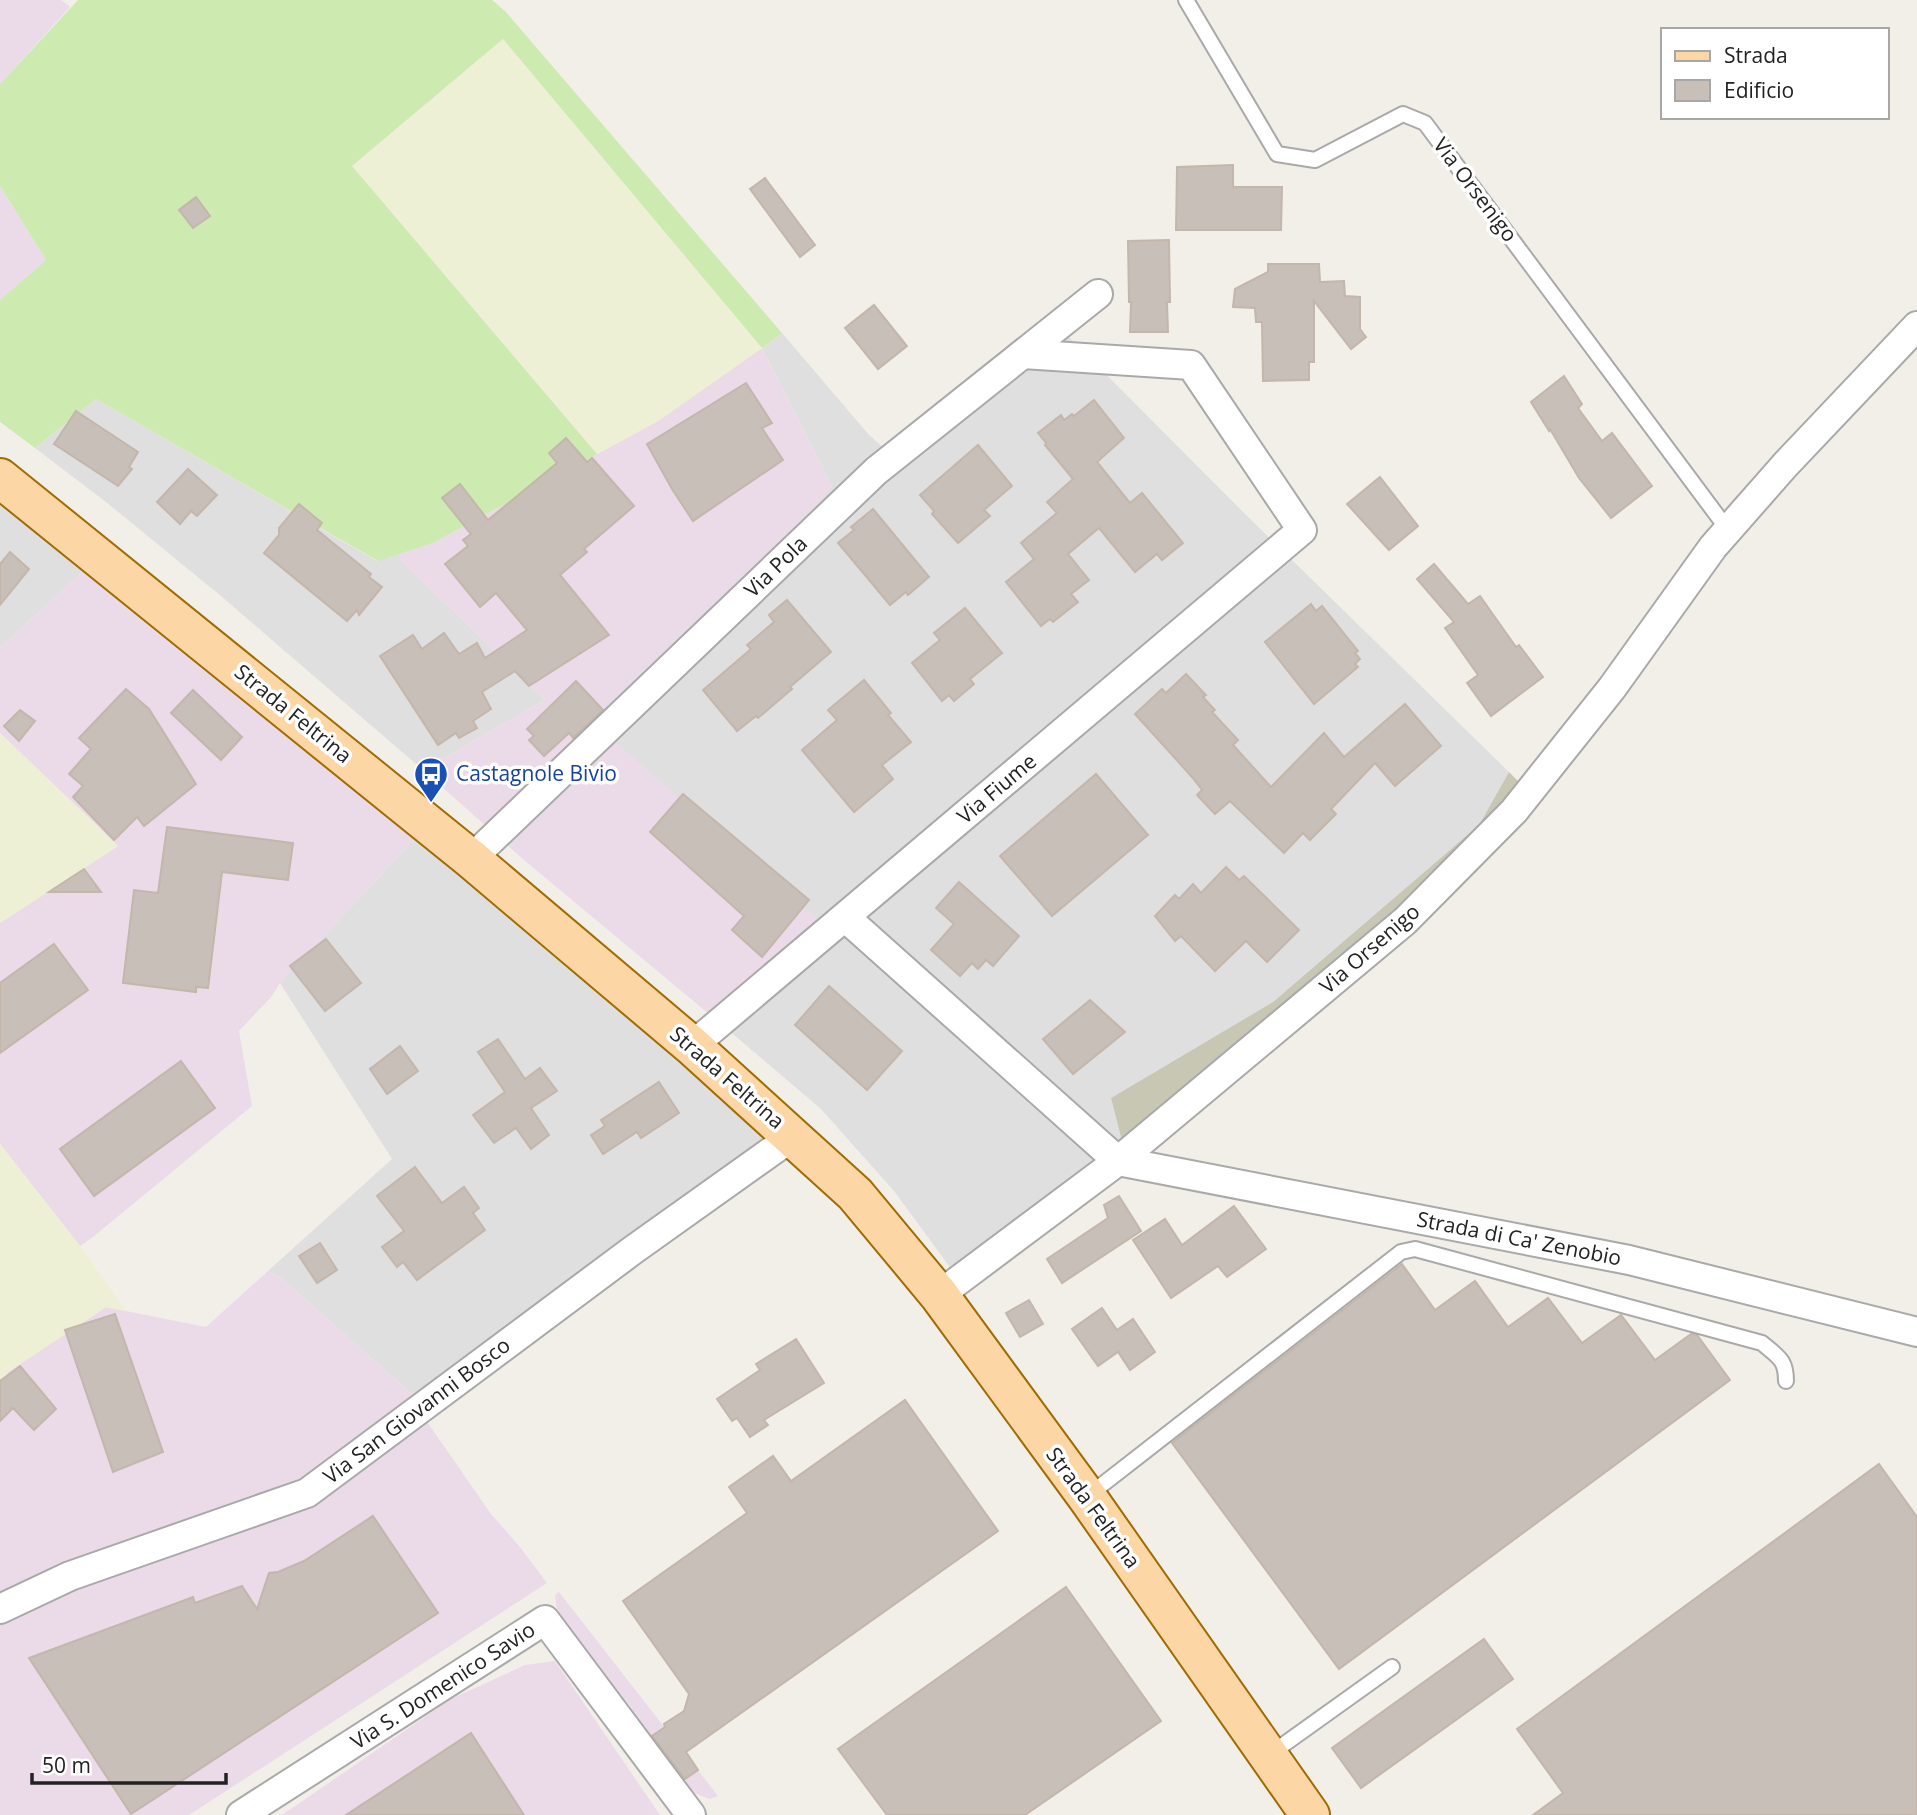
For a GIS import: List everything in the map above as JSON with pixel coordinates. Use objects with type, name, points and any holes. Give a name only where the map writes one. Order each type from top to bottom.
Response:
[{"type":"main road","name":"Strada Feltrina","points":[[0,478],[471,859],[692,1046],[855,1194],[939,1295],[1087,1497],[1310,1815]]},
{"type":"street","name":"Via Pola","points":[[471,859],[876,471],[1098,294]]},
{"type":"street","name":"Via Orsenigo","points":[[939,1295],[1118,1161],[1405,921],[1505,820],[1612,688],[1713,547],[1786,464],[1917,326]]},
{"type":"street","name":"Via Fiume","points":[[692,1046],[1302,530],[1191,365],[1023,354]]},
{"type":"street","points":[[846,918],[1118,1161]]},
{"type":"street","name":"Via San Giovanni Bosco","points":[[0,1609],[70,1576],[307,1493],[633,1250],[793,1136]]},
{"type":"street","name":"Strada di Ca' Zenobio","points":[[1118,1161],[1629,1260],[1917,1332]]},
{"type":"street","name":"Via S. Domenico Savio","points":[[241,1815],[545,1620],[691,1815]]},
{"type":"lane","name":"Via Orsenigo","points":[[1186,0],[1278,154],[1315,160],[1403,114],[1425,123],[1728,530]]},
{"type":"lane","points":[[1087,1497],[1401,1252],[1415,1249],[1762,1343],[1781,1359],[1786,1369],[1786,1381]]},
{"type":"lane","points":[[1268,1755],[1392,1667]]},
{"type":"shaded area","points":[[0,0],[61,0],[70,7],[0,84]]},
{"type":"shaded area","points":[[503,39],[762,348],[658,421],[597,454],[352,166]]},
{"type":"shaded area","points":[[0,186],[46,260],[0,300]]},
{"type":"shaded area","points":[[1049,317],[1244,513],[1509,772],[1479,825],[1273,1002],[1111,1098],[1124,1149],[952,1270],[894,1191],[821,1109],[727,1029],[612,739],[832,486],[762,348],[782,333],[869,435],[885,449]]},
{"type":"shaded area","points":[[762,348],[832,486],[612,739],[826,927],[727,1029],[524,860],[423,770],[545,700],[399,558],[399,554],[433,543],[658,421]]},
{"type":"shaded area","points":[[96,399],[377,561],[399,554],[399,558],[545,700],[423,770],[221,596],[35,448]]},
{"type":"shaded area","points":[[0,490],[93,562],[0,648]]},
{"type":"shaded area","points":[[93,562],[416,837],[239,1031],[252,1106],[80,1246],[0,1144],[0,923],[118,846],[0,733],[0,648]]},
{"type":"shaded area","points":[[0,733],[118,846],[0,923]]},
{"type":"shaded area","points":[[1509,772],[1521,784],[1469,851],[1124,1149],[1111,1098],[1273,1002],[1479,825]]},
{"type":"shaded area","points":[[416,837],[773,1139],[415,1397],[281,1278],[268,1271],[392,1159],[280,983]]},
{"type":"shaded area","points":[[0,1144],[80,1246],[126,1311],[106,1307],[8,1372],[0,1383]]},
{"type":"shaded area","points":[[268,1271],[281,1278],[415,1397],[412,1400],[491,1514],[547,1583],[189,1815],[0,1815],[0,1383],[8,1372],[106,1307],[206,1327]]},
{"type":"shaded area","points":[[559,1592],[718,1796],[709,1799],[688,1790],[669,1776],[629,1704],[559,1626],[555,1595]]},
{"type":"shaded area","points":[[555,1661],[660,1815],[282,1815],[451,1699],[525,1665]]},
{"type":"green space","points":[[78,0],[492,0],[505,11],[782,333],[762,348],[503,39],[352,166],[597,454],[433,543],[378,561],[96,399],[35,448],[0,422],[0,300],[46,260],[0,186],[0,84]]},
{"type":"building","points":[[1233,165],[1233,187],[1282,187],[1281,230],[1176,230],[1177,167]]},
{"type":"building","points":[[765,178],[815,245],[800,257],[750,189]]},
{"type":"building","points":[[196,197],[210,216],[193,228],[179,210]]},
{"type":"building","points":[[1169,240],[1168,332],[1130,332],[1128,241]]},
{"type":"building","points":[[1268,264],[1319,264],[1320,282],[1344,281],[1345,296],[1360,297],[1360,329],[1366,337],[1351,349],[1314,301],[1314,362],[1309,362],[1309,380],[1263,381],[1262,322],[1256,322],[1255,308],[1233,307],[1235,289],[1268,272]]},
{"type":"building","points":[[874,305],[907,346],[878,369],[845,328]]},
{"type":"building","points":[[1564,376],[1582,404],[1578,408],[1602,441],[1612,433],[1652,486],[1611,518],[1579,478],[1531,402]]},
{"type":"building","points":[[746,383],[772,423],[762,428],[783,460],[693,521],[647,444]]},
{"type":"building","points":[[1094,400],[1124,438],[1097,462],[1130,503],[1142,493],[1183,543],[1162,560],[1157,554],[1135,572],[1099,528],[1068,554],[1089,580],[1071,594],[1078,602],[1053,622],[1050,619],[1041,626],[1006,582],[1034,559],[1021,543],[1057,513],[1047,502],[1073,479],[1038,433],[1061,415],[1064,420],[1072,414],[1074,416]]},
{"type":"building","points":[[76,411],[138,452],[129,467],[132,469],[118,486],[54,444]]},
{"type":"building","points":[[566,438],[587,462],[592,458],[634,506],[584,549],[587,552],[560,575],[609,635],[529,686],[515,671],[482,692],[491,709],[473,721],[477,728],[459,738],[456,733],[438,745],[380,656],[413,635],[422,649],[444,633],[459,654],[477,643],[485,658],[527,630],[496,593],[480,607],[445,564],[468,546],[463,540],[471,534],[442,498],[460,484],[488,520],[557,463],[549,453]]},
{"type":"building","points":[[978,445],[1012,486],[984,510],[990,516],[958,543],[932,514],[934,511],[920,495]]},
{"type":"building","points":[[188,469],[217,495],[197,516],[191,511],[180,524],[157,502]]},
{"type":"building","points":[[1380,477],[1418,526],[1389,550],[1347,504]]},
{"type":"building","points":[[299,504],[322,523],[317,530],[371,574],[369,577],[382,587],[359,615],[357,610],[347,621],[264,553],[279,535],[279,528]]},
{"type":"building","points":[[873,509],[929,577],[908,595],[906,592],[890,605],[838,543],[854,530],[851,527]]},
{"type":"building","points":[[10,552],[29,569],[0,605],[0,564]]},
{"type":"building","points":[[1434,564],[1468,604],[1480,596],[1516,647],[1519,645],[1543,677],[1491,716],[1467,683],[1478,675],[1445,628],[1454,622],[1417,579]]},
{"type":"building","points":[[787,600],[831,652],[758,718],[756,716],[737,731],[703,690],[751,649],[747,645],[774,622],[769,615]]},
{"type":"building","points":[[1311,604],[1316,611],[1322,606],[1358,651],[1355,653],[1360,659],[1355,664],[1358,667],[1314,704],[1265,642]]},
{"type":"building","points":[[965,608],[1002,653],[970,679],[974,684],[954,701],[949,695],[942,701],[912,663],[940,640],[934,633]]},
{"type":"building","points":[[1186,674],[1206,695],[1203,697],[1215,710],[1212,712],[1238,740],[1233,745],[1271,787],[1324,733],[1344,757],[1405,704],[1441,746],[1395,786],[1375,763],[1331,809],[1336,814],[1310,840],[1303,833],[1284,853],[1230,801],[1215,814],[1197,795],[1202,790],[1192,777],[1135,714],[1162,689],[1166,693]]},
{"type":"building","points":[[864,680],[911,742],[882,765],[893,779],[854,812],[802,750],[837,720],[828,710]]},
{"type":"building","points":[[576,681],[603,710],[573,738],[569,733],[544,756],[529,740],[534,736],[527,729]]},
{"type":"building","points":[[126,689],[149,709],[196,784],[144,826],[137,817],[114,840],[73,797],[83,786],[69,774],[91,749],[79,738]]},
{"type":"building","points":[[193,690],[242,737],[221,760],[171,713]]},
{"type":"building","points":[[20,710],[35,721],[19,741],[4,726]]},
{"type":"building","points":[[1096,774],[1148,835],[1052,916],[1000,856]]},
{"type":"building","points":[[683,794],[809,900],[762,957],[732,930],[744,916],[650,832]]},
{"type":"building","points":[[167,827],[293,843],[288,880],[222,872],[208,988],[196,987],[196,992],[123,983],[134,890],[158,893]]},
{"type":"building","points":[[1226,867],[1239,880],[1244,876],[1299,930],[1267,962],[1246,941],[1215,971],[1181,936],[1175,941],[1155,916],[1175,895],[1179,899],[1193,884],[1201,893]]},
{"type":"building","points":[[84,869],[101,892],[49,892]]},
{"type":"building","points":[[959,882],[1019,936],[993,966],[986,960],[978,969],[972,963],[960,976],[931,950],[954,924],[936,908]]},
{"type":"building","points":[[326,939],[361,983],[325,1011],[290,966]]},
{"type":"building","points":[[54,944],[88,990],[0,1053],[0,983]]},
{"type":"building","points":[[829,986],[902,1051],[867,1090],[795,1025]]},
{"type":"building","points":[[1090,1000],[1125,1032],[1073,1074],[1043,1039]]},
{"type":"building","points":[[498,1039],[525,1079],[540,1068],[557,1091],[531,1108],[549,1135],[531,1149],[516,1128],[494,1143],[473,1115],[505,1092],[478,1052]]},
{"type":"building","points":[[400,1046],[418,1071],[387,1094],[370,1069]]},
{"type":"building","points":[[181,1061],[215,1108],[94,1196],[60,1149]]},
{"type":"building","points":[[659,1082],[679,1113],[641,1138],[637,1132],[603,1154],[591,1135],[605,1126],[601,1120]]},
{"type":"building","points":[[415,1167],[442,1203],[464,1187],[479,1208],[473,1213],[485,1230],[417,1280],[403,1262],[397,1267],[382,1247],[404,1231],[377,1196]]},
{"type":"building","points":[[1119,1196],[1141,1231],[1062,1283],[1047,1259],[1108,1218],[1104,1205]]},
{"type":"building","points":[[1234,1206],[1266,1249],[1227,1277],[1218,1266],[1171,1298],[1133,1240],[1165,1219],[1182,1245]]},
{"type":"building","points":[[320,1243],[337,1270],[317,1283],[299,1256]]},
{"type":"building","points":[[1402,1264],[1435,1310],[1475,1281],[1508,1327],[1548,1298],[1582,1343],[1621,1315],[1655,1360],[1691,1334],[1697,1335],[1730,1380],[1339,1669],[1172,1443]]},
{"type":"building","points":[[1029,1300],[1043,1324],[1020,1337],[1006,1313]]},
{"type":"building","points":[[1102,1308],[1117,1330],[1133,1319],[1155,1352],[1130,1370],[1118,1352],[1098,1366],[1072,1329]]},
{"type":"building","points":[[115,1314],[163,1452],[113,1472],[65,1330]]},
{"type":"building","points":[[796,1339],[824,1383],[764,1420],[768,1425],[750,1437],[737,1418],[732,1421],[717,1399],[760,1370],[756,1364]]},
{"type":"building","points":[[20,1366],[56,1409],[34,1430],[13,1408],[0,1421],[0,1381]]},
{"type":"building","points":[[905,1400],[998,1531],[686,1752],[698,1770],[685,1779],[652,1736],[684,1711],[689,1694],[623,1601],[747,1513],[729,1487],[773,1456],[791,1481]]},
{"type":"building","points":[[1879,1464],[1917,1517],[1917,1815],[1533,1815],[1563,1793],[1517,1729]]},
{"type":"building","points":[[373,1516],[438,1613],[131,1814],[29,1658],[193,1597],[195,1603],[242,1586],[257,1609],[269,1573],[304,1561]]},
{"type":"building","points":[[1066,1587],[1161,1721],[1025,1815],[887,1815],[838,1749]]},
{"type":"building","points":[[1484,1639],[1513,1679],[1361,1788],[1332,1748]]},
{"type":"building","points":[[471,1733],[524,1815],[346,1815]]},
{"type":"place","name":"Castagnole Bivio","points":[[431,804]]}]
